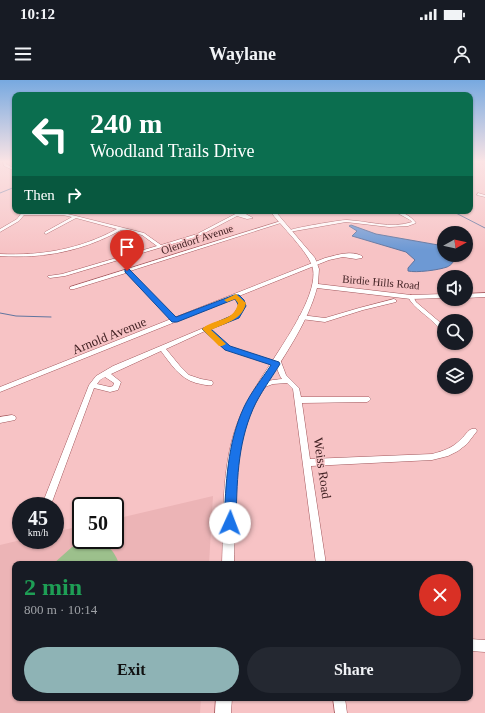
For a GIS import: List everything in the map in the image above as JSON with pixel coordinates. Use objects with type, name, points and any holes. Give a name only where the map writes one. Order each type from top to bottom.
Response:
[{"type":"main road","points":[[228,561],[231,475],[234,454],[246,414],[277,362],[311,298],[315,286],[315,265],[308,252],[275,214]]},
{"type":"main road","points":[[316,277],[337,289]]},
{"type":"main road","name":"Birdie Hills Road","points":[[315,286],[410,297],[437,296]]},
{"type":"main road","points":[[311,298],[323,292],[337,289]]},
{"type":"main road","points":[[473,296],[485,295]]},
{"type":"main road","points":[[223,713],[224,701]]},
{"type":"street","points":[[478,194],[485,196]]},
{"type":"street","points":[[0,231],[14,223],[23,214]]},
{"type":"street","points":[[58,214],[76,217],[146,235],[160,246]]},
{"type":"street","points":[[50,277],[63,275],[202,234],[239,214]]},
{"type":"street","points":[[289,230],[346,221],[389,226],[408,225],[414,223],[411,219],[402,214]]},
{"type":"street","points":[[46,233],[76,217]]},
{"type":"street","name":"Olendorf Avenue","points":[[72,288],[282,222]]},
{"type":"street","points":[[0,255],[36,255],[66,250],[98,241],[120,229]]},
{"type":"street","name":"Arnold Avenue","points":[[0,390],[327,259],[345,256]]},
{"type":"street","points":[[127,271],[175,320]]},
{"type":"street","points":[[50,497],[92,385],[105,373],[236,316],[242,306],[241,300],[236,296]]},
{"type":"street","points":[[410,297],[414,303],[437,322]]},
{"type":"street","points":[[301,317],[325,320],[394,301]]},
{"type":"street","points":[[206,329],[227,348],[277,362]]},
{"type":"street","points":[[162,348],[187,378],[198,382],[210,382]]},
{"type":"street","name":"Weiss Road","points":[[277,362],[286,381],[296,388],[321,561]]},
{"type":"street","points":[[92,385],[110,390],[116,388],[118,382],[105,373]]},
{"type":"street","points":[[262,386],[272,382],[286,381]]},
{"type":"street","points":[[298,400],[367,399]]},
{"type":"street","points":[[0,420],[12,418]]},
{"type":"street","points":[[307,464],[432,457],[457,449],[473,431]]},
{"type":"street","points":[[473,645],[485,646]]},
{"type":"street","points":[[339,701],[341,713]]},
{"type":"shaded area","points":[[213,496],[209,561],[12,561],[12,701],[201,701],[200,713],[0,713],[0,545],[12,542],[12,549],[64,549],[64,530],[72,528],[72,549],[124,549],[124,517]]},
{"type":"green space","points":[[72,547],[72,549],[110,549],[118,561],[56,561]]},
{"type":"water","points":[[351,225],[376,234],[437,245],[437,262],[453,262],[447,267],[433,270],[408,271],[408,268],[415,260],[406,252],[352,236],[357,231],[349,226]]},
{"type":"waterway","points":[[458,214],[485,228]]},
{"type":"waterway","points":[[0,313],[16,316],[51,317]]},
{"type":"slow traffic","points":[[222,344],[206,329],[234,318],[240,311],[242,306],[241,300],[236,296],[227,300]]},
{"type":"route","points":[[127,271],[175,320],[236,296],[241,300],[242,306],[236,316],[230,320],[206,329],[227,348],[276,364],[249,406],[236,443],[231,475],[230,523]]}]
